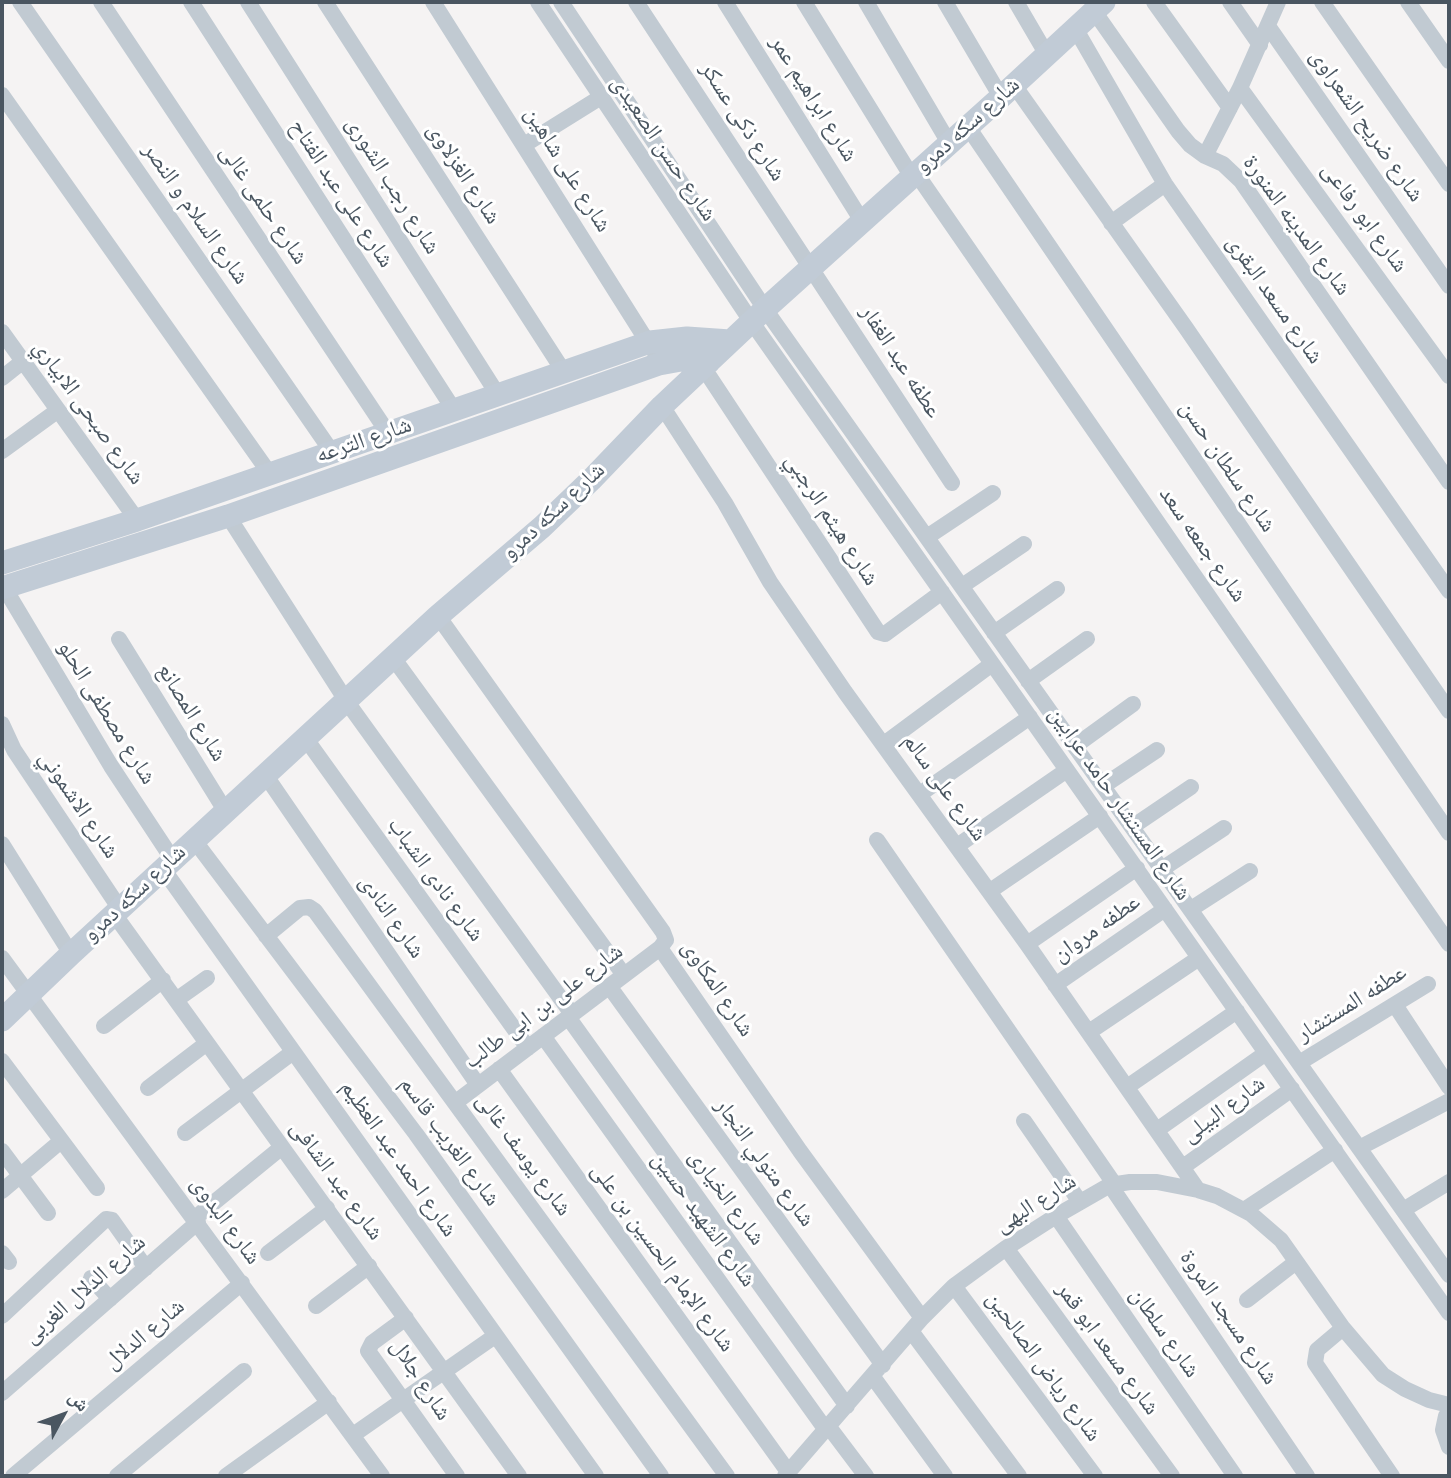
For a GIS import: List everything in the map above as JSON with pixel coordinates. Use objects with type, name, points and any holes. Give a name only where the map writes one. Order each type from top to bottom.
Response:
[{"type":"main road","name":"شارع سكه دمرو","points":[[2,1020],[439,616],[542,527],[730,341],[1101,4]]},
{"type":"main road","name":"شارع الترعه","points":[[2,563],[137,520],[650,342],[687,338],[730,341]]},
{"type":"main road","name":"شارع الترعه","points":[[3,588],[228,516],[659,364],[681,360],[706,364]]},
{"type":"main road","points":[[35,552],[44,575]]},
{"type":"street","name":"شارع السلام و النصر","points":[[20,2],[332,452]]},
{"type":"street","name":"شارع حلمى غالى","points":[[102,2],[387,433]]},
{"type":"street","name":"شارع على عبد الفتاح","points":[[191,2],[454,410]]},
{"type":"street","name":"شارع رجب الشورى","points":[[248,2],[498,395]]},
{"type":"street","name":"شارع الغزلاوى","points":[[325,2],[564,372]]},
{"type":"street","name":"شارع على شاهين","points":[[433,2],[650,342],[659,364]]},
{"type":"street","name":"شارع حسن الصعيدى","points":[[538,2],[615,119],[758,315]]},
{"type":"street","name":"شارع حسن الصعيدى","points":[[561,2],[631,109],[758,315]]},
{"type":"street","name":"شارع ذكى عسكر","points":[[636,2],[811,267]]},
{"type":"street","name":"شارع ابراهيم عمر","points":[[725,2],[862,221]]},
{"type":"street","name":"شارع جمعه سعد","points":[[804,2],[914,175],[1449,944]]},
{"type":"street","points":[[866,2],[949,143]]},
{"type":"street","points":[[945,2],[1007,91],[1111,223],[1449,711]]},
{"type":"street","points":[[1016,2],[1047,55]]},
{"type":"street","points":[[1154,2],[1230,108]]},
{"type":"street","points":[[1230,2],[1260,45]]},
{"type":"street","points":[[1205,156],[1240,88],[1278,2]]},
{"type":"street","points":[[1322,2],[1449,184]]},
{"type":"street","points":[[1408,2],[1449,61]]},
{"type":"street","name":"شارع المدينه المنورة","points":[[1101,4],[1178,131],[1190,145],[1223,164],[1241,181],[1449,482]]},
{"type":"street","name":"شارع ضريح الشعراوى","points":[[1268,26],[1449,286]]},
{"type":"street","name":"شارع مسعد البقرى","points":[[1075,29],[1164,184],[1449,591]]},
{"type":"street","name":"شارع ابو رفاعى","points":[[1240,88],[1449,376]]},
{"type":"street","points":[[2,95],[270,474]]},
{"type":"street","points":[[524,145],[601,97]]},
{"type":"street","points":[[615,119],[631,109]]},
{"type":"street","name":"شارع سلطان حسن","points":[[968,127],[1449,833]]},
{"type":"street","points":[[1111,223],[1164,184]]},
{"type":"street","name":"عطفه عبد الغفار","points":[[811,267],[952,483]]},
{"type":"street","name":"شارع المستشار حامد عرابين","points":[[758,315],[927,537],[1449,1275]]},
{"type":"street","name":"شارع المستشار حامد عرابين","points":[[758,315],[942,592],[1449,1312]]},
{"type":"street","name":"شارع صبحى الابياري","points":[[2,332],[137,520]]},
{"type":"street","points":[[2,378],[22,362]]},
{"type":"street","name":"شارع هيثم الرجبي","points":[[706,364],[879,634],[885,634],[942,592]]},
{"type":"street","name":"شارع على سالم","points":[[662,406],[725,503],[770,582],[845,692],[990,891],[1198,1190]]},
{"type":"street","points":[[2,451],[57,411]]},
{"type":"street","points":[[927,537],[993,493]]},
{"type":"street","name":"شارع الخيارى","points":[[228,516],[347,702],[848,1406]]},
{"type":"street","points":[[962,586],[1024,544]]},
{"type":"street","name":"شارع مصطفى الحلو","points":[[3,588],[168,864]]},
{"type":"street","points":[[994,633],[1057,589]]},
{"type":"street","name":"شارع المكاوى","points":[[439,616],[663,932],[666,940],[660,948],[800,1152],[922,1318]]},
{"type":"street","name":"شارع المصانع","points":[[119,639],[226,811]]},
{"type":"street","points":[[1028,681],[1087,639]]},
{"type":"street","points":[[394,659],[624,975]]},
{"type":"street","points":[[884,744],[992,664]]},
{"type":"street","points":[[1075,746],[1133,705]]},
{"type":"street","points":[[920,794],[1030,717]]},
{"type":"street","name":"شارع الاشموني","points":[[2,724],[14,750],[117,911]]},
{"type":"street","name":"شارع نادى الشباب","points":[[306,739],[528,1048]]},
{"type":"street","points":[[1103,786],[1157,750]]},
{"type":"street","points":[[957,846],[1067,770]]},
{"type":"street","name":"شارع النادى","points":[[266,776],[478,1084]]},
{"type":"street","points":[[1132,827],[1191,787]]},
{"type":"street","points":[[990,891],[1100,816]]},
{"type":"street","points":[[1162,869],[1224,828]]},
{"type":"street","name":"شارع الغريب قاسم","points":[[194,840],[416,1134],[661,1476]]},
{"type":"street","name":"شارع مسجد المروة","points":[[877,840],[1113,1185],[1307,1476]]},
{"type":"street","points":[[2,844],[71,954]]},
{"type":"street","name":"شارع احمد عبد العظيم","points":[[168,864],[293,1052],[596,1476]]},
{"type":"street","points":[[1027,944],[1137,869]]},
{"type":"street","points":[[1191,909],[1250,871]]},
{"type":"street","name":"شارع يوسف غالى","points":[[266,936],[300,908],[309,907],[315,911],[727,1476]]},
{"type":"street","name":"عطفه مروان","points":[[1055,985],[1165,909]]},
{"type":"street","name":"شارع عبد الشافى","points":[[117,911],[176,1000],[519,1476]]},
{"type":"street","name":"شارع على بن ابى طالب","points":[[456,1102],[660,948]]},
{"type":"street","name":"شارع البدوى","points":[[2,958],[382,1476]]},
{"type":"street","points":[[1089,1032],[1199,958]]},
{"type":"street","points":[[176,1000],[207,978]]},
{"type":"street","points":[[104,1026],[163,980]]},
{"type":"street","name":"عطفه المستشار","points":[[1299,1063],[1428,984]]},
{"type":"street","name":"شارع متولي النجار","points":[[609,986],[878,1371],[945,1476]]},
{"type":"street","points":[[1395,1005],[1449,1087]]},
{"type":"street","points":[[1127,1087],[1237,1011]]},
{"type":"street","name":"شارع الشهيد حسين","points":[[543,1036],[828,1429],[866,1476]]},
{"type":"street","points":[[148,1088],[207,1042]]},
{"type":"street","points":[[185,1133],[293,1052]]},
{"type":"street","points":[[1157,1130],[1266,1053]]},
{"type":"street","points":[[2,1062],[97,1188]]},
{"type":"street","name":"شارع الإمام الحسين بن على","points":[[499,1069],[789,1474]]},
{"type":"street","name":"شارع البيلى","points":[[1183,1167],[1292,1089]]},
{"type":"street","points":[[1360,1148],[1449,1101]]},
{"type":"street","points":[[1024,1121],[1080,1202]]},
{"type":"street","points":[[2,1191],[61,1141]]},
{"type":"street","name":"شارع الدلال الغربى","points":[[2,1392],[282,1147]]},
{"type":"street","points":[[1244,1210],[1335,1150]]},
{"type":"street","points":[[2,1151],[48,1213]]},
{"type":"street","name":"شارع البهى","points":[[789,1474],[922,1318],[954,1286],[1056,1216],[1113,1185],[1157,1182],[1217,1196],[1244,1210],[1281,1240],[1343,1328],[1384,1375],[1405,1389],[1429,1400],[1449,1405]]},
{"type":"street","points":[[1403,1210],[1449,1182]]},
{"type":"street","points":[[268,1253],[327,1208]]},
{"type":"street","name":"شارع سلطان","points":[[1056,1216],[1235,1476]]},
{"type":"street","points":[[2,1316],[106,1219],[112,1220],[146,1268]]},
{"type":"street","name":"شارع مسعد ابو قمر","points":[[1006,1248],[1172,1476]]},
{"type":"street","points":[[1247,1300],[1296,1262]]},
{"type":"street","points":[[316,1306],[369,1266]]},
{"type":"street","points":[[91,1278],[110,1299]]},
{"type":"street","name":"شارع الدلال","points":[[13,1476],[242,1283]]},
{"type":"street","name":"شارع رياض الصالحين","points":[[954,1286],[1095,1476]]},
{"type":"street","name":"شارع جلال","points":[[406,1318],[372,1343],[368,1351],[457,1476]]},
{"type":"street","points":[[1343,1328],[1317,1350],[1315,1363],[1392,1476]]},
{"type":"street","points":[[911,1331],[1019,1476]]},
{"type":"street","points":[[353,1435],[495,1336]]},
{"type":"street","points":[[117,1476],[244,1371]]},
{"type":"street","points":[[226,1476],[329,1402]]},
{"type":"street","points":[[1449,1412],[1443,1430],[1449,1447]]}]
